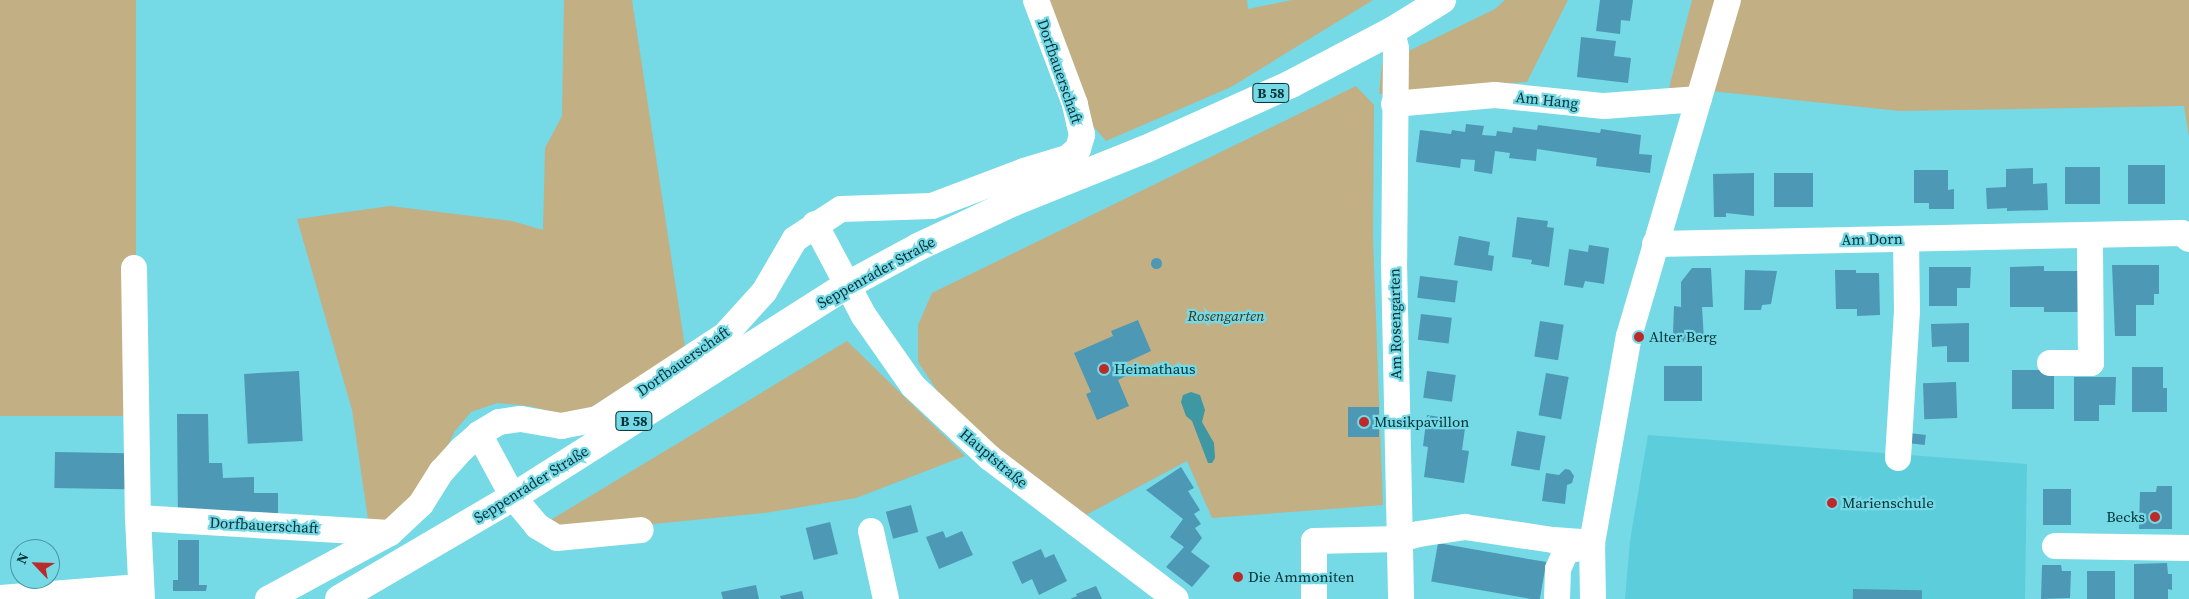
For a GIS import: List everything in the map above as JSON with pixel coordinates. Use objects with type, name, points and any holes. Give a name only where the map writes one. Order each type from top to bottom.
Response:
[{"type":"main road","name":"Seppenrader Straße","points":[[339,599],[512,497],[846,286],[918,247],[1014,202],[1146,149],[1394,40],[1442,0]]},
{"type":"street","name":"Dorfbauerschaft","points":[[268,599],[390,533],[421,504],[442,471],[479,434],[499,422],[522,420],[561,426],[597,419],[725,334],[764,292],[795,239],[815,224],[841,209],[932,206],[1024,171],[1066,158],[1078,149],[1082,135],[1075,104],[1036,0]]},
{"type":"street","points":[[1593,599],[1592,544],[1629,336],[1728,0]]},
{"type":"street","name":"Am Rosengarten","points":[[1394,40],[1394,261],[1401,599]]},
{"type":"street","name":"Am Hang","points":[[1394,104],[1495,95],[1604,106],[1699,99]]},
{"type":"street","name":"Hauptstraße","points":[[815,224],[846,286],[900,370],[913,386],[990,458],[1176,599]]},
{"type":"street","name":"Am Dorn","points":[[1655,244],[2182,233],[2189,239]]},
{"type":"street","points":[[2050,363],[2091,363],[2090,236]]},
{"type":"street","points":[[1898,458],[1907,311],[1906,239]]},
{"type":"street","points":[[0,598],[141,593],[134,268]]},
{"type":"street","points":[[479,434],[512,497],[537,526],[557,538],[641,530]]},
{"type":"street","name":"Dorfbauerschaft","points":[[138,518],[390,533]]},
{"type":"street","points":[[1314,599],[1314,541],[1400,539],[1465,527],[1592,544]]},
{"type":"street","points":[[871,531],[886,599]]},
{"type":"street","points":[[1557,599],[1558,570],[1566,551],[1592,544]]},
{"type":"street","points":[[2055,546],[2189,548]]},
{"type":"shaded area","points":[[1191,392],[1200,395],[1205,410],[1202,422],[1214,443],[1215,458],[1212,463],[1208,463],[1192,421],[1186,416],[1181,402],[1183,395]]},
{"type":"shaded area","name":"Marienschule","points":[[1648,435],[2027,464],[2025,599],[1625,599],[1630,541]]},
{"type":"green space","points":[[0,0],[136,0],[136,416],[0,416]]},
{"type":"green space","points":[[564,0],[632,0],[685,347],[590,408],[561,414],[529,406],[497,403],[471,412],[455,431],[440,461],[392,522],[369,526],[352,410],[297,219],[390,206],[512,221],[543,230],[545,148],[562,116]]},
{"type":"green space","points":[[1037,0],[1247,0],[1248,9],[1292,0],[1373,0],[1231,87],[1106,141],[1074,104]]},
{"type":"green space","points":[[1505,0],[1568,0],[1527,82],[1379,94],[1382,64],[1495,9]]},
{"type":"green space","points":[[1692,0],[1719,0],[1692,89],[1669,88]]},
{"type":"green space","points":[[1739,0],[2189,0],[2189,137],[2184,106],[1900,111],[1710,91]]},
{"type":"green space","name":"Rosengarten","points":[[1356,86],[1374,105],[1373,238],[1383,505],[1212,518],[1187,461],[1086,515],[994,445],[942,398],[918,362],[918,325],[932,293]]},
{"type":"green space","points":[[847,341],[965,456],[856,498],[765,513],[562,533],[549,521]]},
{"type":"building","points":[[1600,0],[1633,0],[1630,21],[1621,20],[1620,34],[1596,31]]},
{"type":"building","points":[[1581,37],[1616,41],[1614,56],[1631,58],[1628,83],[1577,77]]},
{"type":"building","points":[[1466,124],[1484,126],[1482,135],[1496,136],[1497,131],[1512,133],[1513,127],[1537,130],[1538,125],[1600,133],[1601,129],[1641,135],[1639,154],[1652,155],[1650,173],[1596,166],[1597,158],[1537,149],[1536,161],[1509,158],[1510,153],[1495,151],[1492,174],[1474,171],[1475,160],[1461,159],[1460,168],[1416,162],[1420,130],[1451,134],[1452,130],[1465,132]]},
{"type":"building","points":[[2128,165],[2165,165],[2165,204],[2128,204]]},
{"type":"building","points":[[2065,167],[2100,167],[2100,204],[2065,204]]},
{"type":"building","points":[[2033,168],[2033,184],[2047,183],[2048,210],[2007,211],[2007,208],[1987,209],[1986,188],[2006,187],[2006,169]]},
{"type":"building","points":[[1914,170],[1948,170],[1948,190],[1954,189],[1954,209],[1929,209],[1929,203],[1914,203]]},
{"type":"building","points":[[1754,173],[1754,216],[1726,213],[1726,217],[1714,217],[1713,174]]},
{"type":"building","points":[[1774,173],[1813,173],[1813,207],[1774,207]]},
{"type":"building","points":[[1517,217],[1548,221],[1547,227],[1554,228],[1549,267],[1531,264],[1532,260],[1512,257]]},
{"type":"building","points":[[1459,236],[1490,242],[1488,255],[1494,256],[1492,271],[1454,265]]},
{"type":"building","points":[[1589,245],[1609,248],[1604,284],[1585,281],[1583,288],[1564,285],[1569,249],[1588,252]]},
{"type":"building","points":[[1156,257],[1162,263],[1156,269],[1150,263]]},
{"type":"building","points":[[2112,265],[2159,265],[2159,294],[2154,294],[2154,305],[2136,305],[2136,336],[2115,336]]},
{"type":"building","points":[[2044,266],[2044,271],[2078,271],[2078,312],[2044,312],[2044,307],[2010,307],[2010,267]]},
{"type":"building","points":[[1929,267],[1971,267],[1970,288],[1957,288],[1957,306],[1929,306]]},
{"type":"building","points":[[1692,268],[1711,268],[1713,307],[1702,307],[1704,340],[1681,342],[1673,334],[1674,306],[1681,307],[1681,282]]},
{"type":"building","points":[[1745,270],[1777,271],[1771,304],[1762,305],[1761,310],[1744,310]]},
{"type":"building","points":[[1835,270],[1856,270],[1856,273],[1879,273],[1880,315],[1857,316],[1857,309],[1836,309]]},
{"type":"building","points":[[1420,276],[1458,281],[1455,302],[1417,298]]},
{"type":"building","points":[[1421,314],[1452,318],[1449,344],[1418,340]]},
{"type":"building","name":"Heimathaus","points":[[1138,320],[1151,351],[1125,363],[1130,374],[1118,380],[1129,406],[1097,420],[1086,394],[1091,392],[1074,353],[1113,336],[1111,331]]},
{"type":"building","points":[[1540,321],[1564,325],[1558,360],[1534,357]]},
{"type":"building","points":[[1969,323],[1969,362],[1947,362],[1947,346],[1932,347],[1931,324]]},
{"type":"building","points":[[1664,366],[1702,366],[1702,401],[1664,401]]},
{"type":"building","points":[[2132,367],[2163,367],[2163,388],[2167,388],[2167,412],[2132,412]]},
{"type":"building","points":[[2012,370],[2054,370],[2054,409],[2012,409]]},
{"type":"building","points":[[299,371],[303,441],[248,444],[244,374]]},
{"type":"building","points":[[1427,371],[1456,375],[1452,402],[1423,398]]},
{"type":"building","points":[[1546,373],[1569,377],[1561,419],[1539,415]]},
{"type":"building","points":[[2074,377],[2116,377],[2115,405],[2099,405],[2099,421],[2074,421]]},
{"type":"building","points":[[1956,382],[1957,418],[1924,419],[1923,383]]},
{"type":"building","name":"Musikpavillon","points":[[1348,407],[1379,407],[1379,437],[1348,437]]},
{"type":"building","points":[[177,414],[208,414],[209,463],[222,463],[223,478],[254,477],[254,493],[278,493],[278,522],[178,523]]},
{"type":"building","points":[[1427,415],[1466,421],[1462,450],[1469,451],[1464,483],[1424,477],[1428,447],[1423,446]]},
{"type":"building","points":[[1517,431],[1546,436],[1539,471],[1511,465]]},
{"type":"building","points":[[1909,433],[1926,435],[1925,445],[1908,443]]},
{"type":"building","points":[[55,452],[127,453],[126,489],[54,488]]},
{"type":"building","points":[[1181,467],[1194,488],[1188,491],[1200,510],[1194,514],[1201,524],[1195,528],[1202,538],[1191,552],[1210,566],[1192,587],[1166,567],[1184,547],[1170,537],[1183,519],[1146,490]]},
{"type":"building","points":[[1565,469],[1570,470],[1574,476],[1572,483],[1567,485],[1565,504],[1542,501],[1546,473],[1559,475]]},
{"type":"building","points":[[2157,486],[2172,486],[2172,529],[2139,529],[2140,492],[2156,492]]},
{"type":"building","points":[[2043,489],[2071,489],[2071,525],[2043,525]]},
{"type":"building","points":[[911,505],[918,532],[893,539],[886,512]]},
{"type":"building","points":[[830,522],[838,554],[814,560],[806,528]]},
{"type":"building","points":[[943,531],[946,538],[962,531],[973,555],[939,569],[926,537]]},
{"type":"building","points":[[178,540],[199,540],[199,585],[207,585],[206,591],[173,591],[173,580],[178,580]]},
{"type":"building","points":[[1438,543],[1546,562],[1540,599],[1431,581]]},
{"type":"building","points":[[1041,549],[1045,558],[1054,554],[1067,581],[1039,595],[1032,579],[1022,584],[1012,562]]},
{"type":"building","points":[[2167,563],[2168,574],[2172,574],[2172,590],[2168,589],[2168,599],[2134,599],[2134,564]]},
{"type":"building","points":[[2042,565],[2061,565],[2062,571],[2071,571],[2070,598],[2041,599]]},
{"type":"building","points":[[2087,571],[2115,571],[2115,599],[2087,599]]},
{"type":"building","points":[[756,585],[759,599],[723,599],[721,592]]},
{"type":"building","points":[[1096,586],[1102,599],[1070,599],[1077,596],[1076,594]]},
{"type":"building","points":[[1853,589],[1922,590],[1922,599],[1853,599]]},
{"type":"building","points":[[802,591],[804,599],[781,599],[780,596]]},
{"type":"place","name":"Alter Berg","points":[[1639,337]]},
{"type":"place","name":"Heimathaus","points":[[1104,369]]},
{"type":"place","name":"Musikpavillon","points":[[1364,422]]},
{"type":"place","name":"Marienschule","points":[[1832,503]]},
{"type":"place","name":"Becks","points":[[2155,517]]},
{"type":"place","name":"Die Ammoniten","points":[[1238,577]]}]
